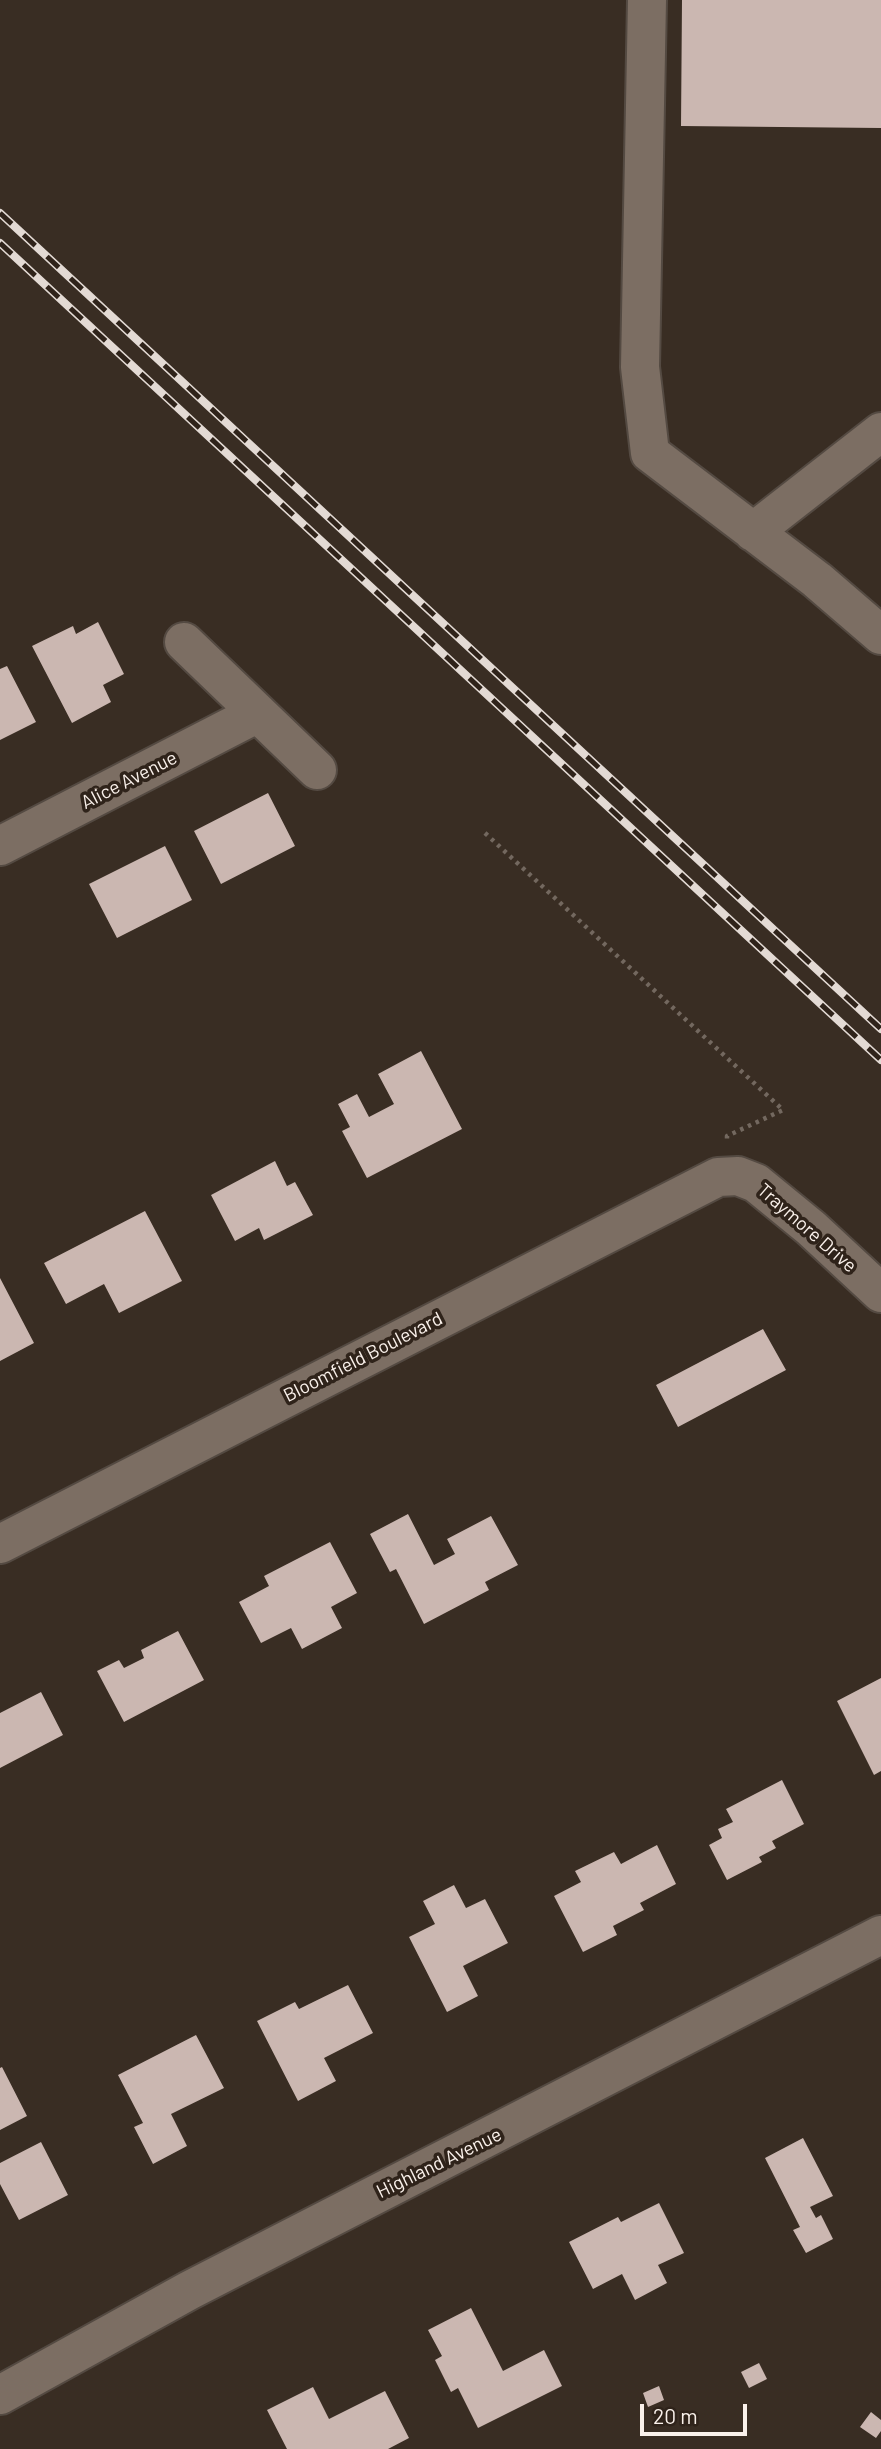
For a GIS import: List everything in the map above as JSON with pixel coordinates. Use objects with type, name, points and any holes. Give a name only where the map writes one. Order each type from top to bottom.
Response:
[{"type":"street","points":[[647,0],[640,367],[650,453],[817,580],[881,635]]},
{"type":"street","points":[[753,532],[881,432]]},
{"type":"street","points":[[184,642],[317,770]]},
{"type":"street","name":"Alice Avenue","points":[[0,846],[258,713]]},
{"type":"street","name":"Traymore Drive","points":[[727,1176],[747,1179],[765,1189],[881,1293]]},
{"type":"street","name":"Bloomfield Boulevard","points":[[0,1544],[708,1180],[727,1176]]},
{"type":"street","name":"Highland Avenue","points":[[0,2395],[190,2290],[881,1935]]},
{"type":"path","points":[[485,833],[783,1110],[727,1136],[727,1176]]},
{"type":"building","points":[[682,0],[881,0],[881,128],[681,126]]},
{"type":"building","points":[[98,622],[124,674],[103,685],[111,702],[72,723],[32,646],[73,626],[76,634]]},
{"type":"building","points":[[7,666],[36,722],[0,740],[0,669]]},
{"type":"building","points":[[268,793],[295,846],[221,884],[194,831]]},
{"type":"building","points":[[165,846],[192,900],[117,938],[89,884]]},
{"type":"building","points":[[421,1051],[462,1129],[367,1178],[342,1131],[350,1127],[338,1104],[357,1094],[369,1117],[394,1104],[378,1074]]},
{"type":"building","points":[[275,1161],[287,1186],[295,1182],[313,1215],[264,1240],[259,1228],[235,1241],[211,1195]]},
{"type":"building","points":[[145,1211],[182,1281],[119,1313],[104,1284],[66,1304],[44,1263]]},
{"type":"building","points":[[0,1278],[34,1343],[0,1361]]},
{"type":"building","points":[[763,1329],[786,1370],[678,1427],[656,1385]]},
{"type":"building","points":[[408,1514],[434,1565],[455,1554],[447,1539],[491,1516],[518,1565],[485,1582],[489,1590],[424,1624],[396,1569],[390,1572],[370,1534]]},
{"type":"building","points":[[330,1542],[357,1593],[331,1607],[342,1628],[302,1649],[291,1628],[261,1643],[239,1602],[269,1586],[264,1576]]},
{"type":"building","points":[[178,1631],[204,1680],[124,1722],[97,1671],[119,1660],[124,1668],[144,1658],[141,1650]]},
{"type":"building","points":[[881,1678],[881,1771],[874,1775],[837,1701]]},
{"type":"building","points":[[41,1692],[63,1735],[0,1768],[0,1713]]},
{"type":"building","points":[[782,1780],[804,1824],[772,1841],[776,1848],[759,1857],[762,1862],[727,1880],[709,1845],[722,1838],[718,1829],[733,1822],[726,1809]]},
{"type":"building","points":[[657,1845],[676,1884],[640,1903],[644,1910],[613,1926],[617,1935],[583,1952],[554,1896],[581,1882],[575,1871],[614,1852],[621,1864]]},
{"type":"building","points":[[454,1885],[466,1908],[485,1899],[508,1943],[463,1966],[478,1996],[447,2012],[409,1937],[435,1924],[423,1901]]},
{"type":"building","points":[[348,1985],[373,2033],[324,2058],[336,2081],[298,2101],[257,2021],[295,2002],[299,2009]]},
{"type":"building","points":[[196,2035],[224,2088],[171,2114],[187,2146],[153,2164],[134,2127],[143,2123],[118,2075]]},
{"type":"building","points":[[2,2067],[27,2116],[0,2130],[0,2068]]},
{"type":"building","points":[[803,2138],[833,2196],[810,2207],[816,2218],[821,2215],[833,2239],[806,2253],[793,2230],[800,2227],[765,2158]]},
{"type":"building","points":[[41,2142],[68,2195],[19,2220],[0,2184],[0,2163]]},
{"type":"building","points":[[659,2203],[684,2253],[658,2265],[667,2283],[635,2300],[622,2274],[593,2289],[569,2242],[618,2217],[621,2222]]},
{"type":"building","points":[[471,2308],[503,2371],[544,2350],[562,2386],[478,2428],[458,2388],[451,2392],[435,2360],[442,2356],[428,2330]]},
{"type":"building","points":[[759,2363],[767,2379],[749,2388],[741,2372]]},
{"type":"building","points":[[659,2386],[664,2400],[648,2407],[643,2393]]},
{"type":"building","points":[[313,2387],[329,2419],[385,2391],[409,2438],[388,2449],[287,2449],[267,2410]]},
{"type":"building","points":[[871,2412],[881,2420],[881,2431],[876,2438],[860,2427]]},
{"type":"railway","points":[[0,213],[881,1029]]},
{"type":"railway","points":[[0,243],[881,1060]]}]
